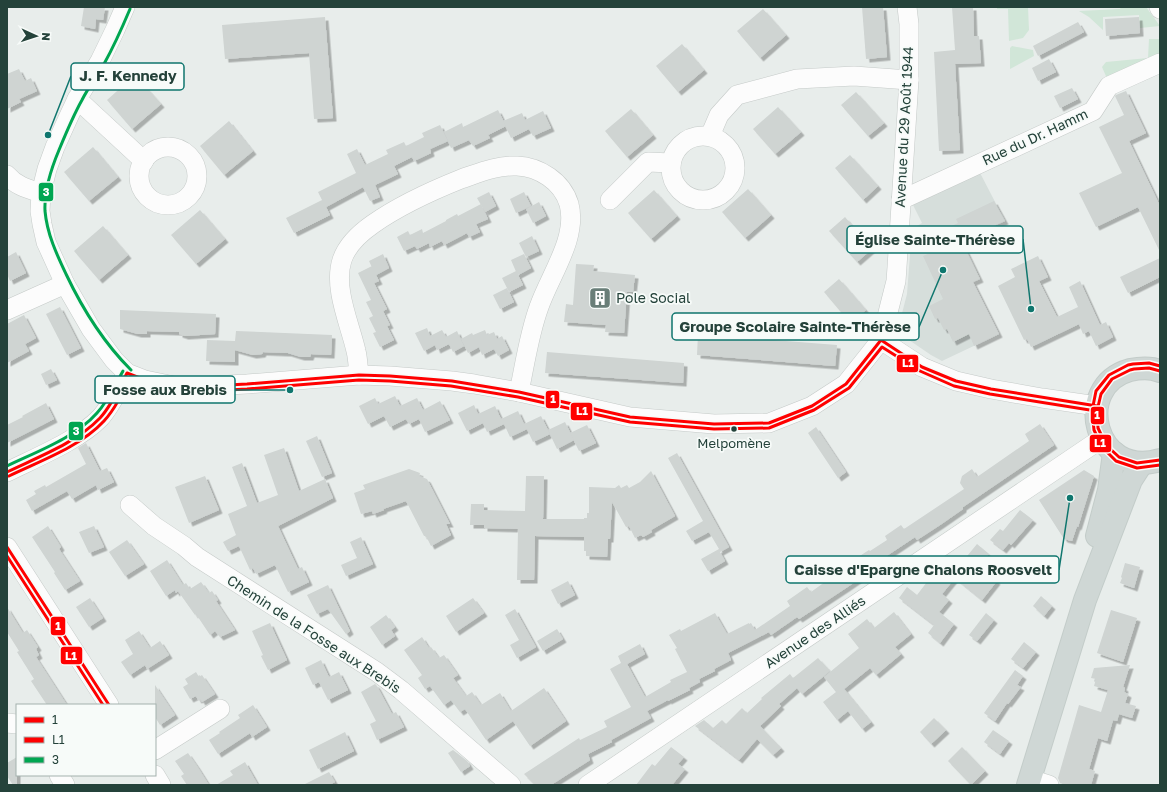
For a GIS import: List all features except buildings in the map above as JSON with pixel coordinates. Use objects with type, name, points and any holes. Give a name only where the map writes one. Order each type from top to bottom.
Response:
[{"type":"main road","points":[[1151,462],[1132,462],[1122,458],[1108,446],[1097,426],[1097,406],[1101,395],[1107,386],[1115,378],[1125,372],[1147,368],[1160,372]]},
{"type":"main road","points":[[1036,783],[1085,600],[1095,545],[1109,490],[1108,446]]},
{"type":"main road","points":[[1085,600],[1131,480],[1151,462]]},
{"type":"street","points":[[125,7],[100,60],[77,99],[55,147],[47,169],[41,193],[40,211],[46,242],[65,284],[91,329],[114,360],[127,373],[144,380],[174,386],[190,387],[359,375],[390,376],[452,381],[519,392],[630,417],[714,424],[769,423],[812,406],[846,384],[881,340],[922,366],[956,381],[1035,397],[1097,406]]},
{"type":"street","name":"Avenue du 29 Août 1944","points":[[881,340],[896,281],[909,80],[909,24],[907,7]]},
{"type":"street","name":"Rue du Dr. Hamm","points":[[901,200],[1093,110],[1109,86],[1160,63]]},
{"type":"street","points":[[710,136],[719,115],[737,95],[797,79],[854,76],[909,80]]},
{"type":"street","points":[[77,99],[144,161]]},
{"type":"street","points":[[710,136],[726,144],[735,161],[734,180],[722,194],[704,200],[686,195],[674,181],[671,163],[678,147],[692,137],[710,136]]},
{"type":"street","points":[[610,200],[648,162],[671,163]]},
{"type":"street","points":[[359,375],[356,351],[350,333],[338,280],[342,260],[348,247],[372,224],[409,202],[447,185],[493,168],[515,166],[527,167],[538,170],[556,182],[569,204],[571,219],[570,233],[539,307],[519,392]]},
{"type":"street","points":[[7,175],[19,186],[41,193]]},
{"type":"street","points":[[7,310],[65,284]]},
{"type":"street","points":[[7,472],[66,442],[88,428],[100,418],[106,410],[127,373]]},
{"type":"street","name":"Avenue des Alliés","points":[[589,785],[1108,446]]},
{"type":"street","name":"Chemin de la Fosse aux Brebis","points":[[130,505],[154,526],[196,556],[378,672],[511,785]]},
{"type":"street","points":[[7,547],[108,704]]},
{"type":"street","points":[[156,749],[220,709]]},
{"type":"street","points":[[60,776],[65,785]]},
{"type":"street","points":[[156,776],[161,785]]},
{"type":"shaded area","points":[[979,171],[1005,221],[981,232],[982,235],[963,244],[980,279],[973,282],[999,334],[942,361],[909,340],[905,336],[900,321],[907,294],[912,229],[922,223],[913,205]]},
{"type":"green space","points":[[997,7],[1028,7],[1029,30],[1023,38],[1009,41],[1008,9],[997,9]]},
{"type":"green space","points":[[1121,7],[1146,7],[1160,26],[1140,28],[1139,15],[1103,17],[1103,30],[1089,17],[1079,11],[1120,9]]},
{"type":"green space","points":[[1149,39],[1160,39],[1160,73],[1113,92],[1102,67],[1106,62],[1148,58]]},
{"type":"green space","points":[[1012,46],[1033,50],[1034,56],[1010,69],[1010,48]]},
{"type":"transit line","name":"3","points":[[130,9],[104,64],[84,96],[64,137],[49,180],[45,211],[53,244],[79,300],[94,325],[111,348],[131,370]]},
{"type":"transit line","name":"1","points":[[7,472],[56,449],[80,435],[90,427],[108,408],[127,373],[145,380],[174,386],[190,387],[359,375],[390,376],[452,381],[519,392],[630,417],[714,424],[769,423],[812,406],[846,384],[881,340],[922,367],[956,381],[991,389],[1097,406]]},
{"type":"transit line","name":"L1","points":[[9,476],[72,446],[94,430],[112,411],[129,379],[144,385],[173,391],[190,392],[359,380],[390,381],[451,386],[518,397],[630,422],[714,429],[769,428],[814,410],[849,388],[882,347],[920,371],[954,386],[990,394],[1096,411]]},
{"type":"transit line","name":"L1","points":[[1160,366],[1149,363],[1133,364],[1109,375],[1096,391],[1092,411],[1094,430],[1102,447],[1116,461],[1137,468],[1160,465]]},
{"type":"transit line","name":"1","points":[[1160,371],[1149,368],[1134,369],[1112,379],[1101,394],[1097,411],[1098,428],[1106,445],[1119,457],[1137,463],[1160,460]]},
{"type":"transit line","name":"3","points":[[7,466],[55,444],[88,422],[105,403],[123,371]]},
{"type":"transit line","name":"1","points":[[7,547],[108,704]]},
{"type":"transit line","name":"L1","points":[[7,556],[102,704]]},
{"type":"place","name":"J. F. Kennedy","points":[[48,135]]},
{"type":"place","name":"Groupe Scolaire Sainte-Thérèse","points":[[943,270]]},
{"type":"place","name":"Pole Social","points":[[600,298]]},
{"type":"place","name":"Église Sainte-Thérèse","points":[[1031,309]]},
{"type":"place","name":"Fosse aux Brebis","points":[[290,390]]},
{"type":"place","name":"Melpomène","points":[[734,429]]},
{"type":"place","name":"Caisse d'Epargne Chalons Roosvelt","points":[[1070,498]]}]
